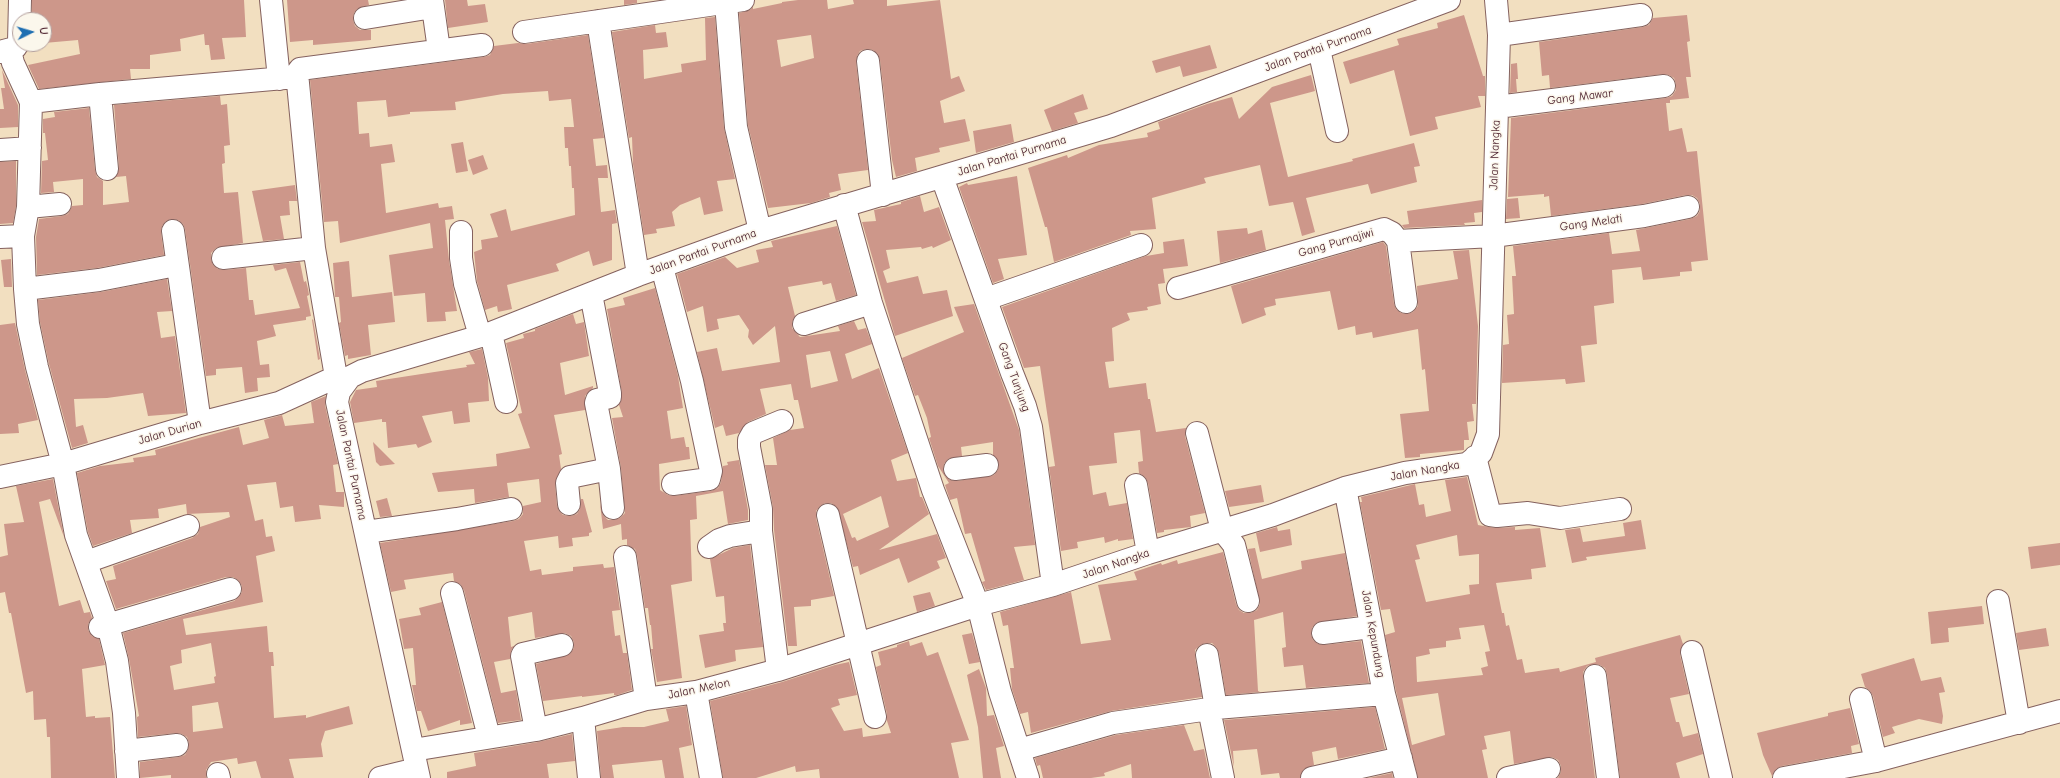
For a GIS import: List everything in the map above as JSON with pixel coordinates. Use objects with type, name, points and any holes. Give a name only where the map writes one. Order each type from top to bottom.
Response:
[{"type":"street","points":[[20,0],[19,42],[17,47],[5,52],[13,62],[31,102],[28,207],[24,236],[25,289],[28,324],[63,464],[76,535],[86,562],[121,683],[128,778]]},
{"type":"street","points":[[271,0],[288,78],[314,248],[340,380]]},
{"type":"street","name":"Jalan Pantai Purnama","points":[[417,766],[338,402],[340,380],[362,371],[485,334],[638,275],[760,231],[1111,126],[1449,0]]},
{"type":"street","name":"Jalan Nangka","points":[[978,604],[1053,585],[1148,553],[1273,515],[1346,488],[1405,473],[1467,464],[1481,452],[1488,434],[1500,36],[1496,0]]},
{"type":"street","points":[[524,32],[734,1],[732,94],[736,127],[760,231]]},
{"type":"street","points":[[365,18],[432,4],[439,50]]},
{"type":"street","points":[[1500,36],[1641,15]]},
{"type":"street","points":[[598,21],[638,275]]},
{"type":"street","points":[[31,102],[100,94],[288,78],[300,69],[482,45]]},
{"type":"street","points":[[1319,49],[1337,132]]},
{"type":"street","points":[[868,61],[883,195]]},
{"type":"street","name":"Gang Mawar","points":[[1497,107],[1664,86]]},
{"type":"street","points":[[100,94],[107,169]]},
{"type":"street","points":[[0,150],[30,148]]},
{"type":"street","name":"Gang Tunjung","points":[[942,177],[1025,406],[1031,427],[1053,585]]},
{"type":"street","points":[[28,207],[60,204]]},
{"type":"street","points":[[844,205],[871,303],[933,490],[978,604],[1000,692],[1028,778]]},
{"type":"street","name":"Gang Melati","points":[[1493,236],[1644,216],[1688,207]]},
{"type":"street","name":"Gang Purnajiwi","points":[[1178,288],[1380,230],[1390,231],[1398,241]]},
{"type":"street","points":[[173,231],[176,265],[200,423]]},
{"type":"street","points":[[461,232],[461,258],[464,284],[485,334],[506,402]]},
{"type":"street","points":[[0,237],[24,236]]},
{"type":"street","points":[[1406,302],[1398,241],[1493,236]]},
{"type":"street","points":[[986,299],[1141,245]]},
{"type":"street","points":[[223,258],[314,248]]},
{"type":"street","points":[[25,289],[100,280],[176,265]]},
{"type":"street","points":[[662,267],[692,381],[711,471],[709,479],[673,484]]},
{"type":"street","points":[[591,294],[610,392],[610,396],[597,400],[596,403],[609,469],[613,508]]},
{"type":"street","points":[[804,324],[871,303]]},
{"type":"street","name":"Jalan Durian","points":[[0,477],[63,464],[200,423],[279,403],[340,380]]},
{"type":"street","points":[[778,670],[761,531],[761,509],[748,447],[749,440],[753,433],[782,421]]},
{"type":"street","points":[[1197,433],[1222,530],[1234,545],[1248,601]]},
{"type":"street","points":[[1475,457],[1490,515],[1497,516],[1528,513],[1560,518],[1620,509]]},
{"type":"street","points":[[955,469],[987,465]]},
{"type":"street","points":[[569,504],[567,483],[570,477],[609,469]]},
{"type":"street","points":[[1136,485],[1148,553]]},
{"type":"street","name":"Jalan Kepundung","points":[[1346,488],[1384,694],[1403,768]]},
{"type":"street","points":[[366,532],[457,519],[511,509]]},
{"type":"street","points":[[828,516],[875,717]]},
{"type":"street","points":[[86,562],[188,526]]},
{"type":"street","points":[[709,547],[719,540],[730,536],[761,531]]},
{"type":"street","points":[[625,557],[646,699]]},
{"type":"street","points":[[104,626],[165,606],[230,589]]},
{"type":"street","points":[[452,593],[489,737]]},
{"type":"street","points":[[1998,601],[2019,723]]},
{"type":"street","name":"Jalan Melon","points":[[380,778],[417,766],[489,737],[536,730],[646,699],[696,692],[778,670],[978,604]]},
{"type":"street","points":[[1323,633],[1371,627]]},
{"type":"street","points":[[536,730],[522,656],[523,654],[562,645]]},
{"type":"street","points":[[1692,652],[1721,778]]},
{"type":"street","points":[[1207,655],[1222,778]]},
{"type":"street","points":[[1594,676],[1608,778]]},
{"type":"street","points":[[696,692],[712,778]]},
{"type":"street","points":[[1018,750],[1113,723],[1213,709],[1384,694]]},
{"type":"street","points":[[1861,699],[1876,761]]},
{"type":"street","points":[[1784,778],[1876,761],[2060,711]]},
{"type":"street","points":[[583,718],[589,778]]},
{"type":"street","points":[[126,751],[177,745]]},
{"type":"street","points":[[1312,778],[1403,768]]},
{"type":"street","points":[[1508,778],[1548,769]]},
{"type":"building","points":[[32,0],[244,0],[246,37],[222,38],[225,59],[211,60],[209,45],[205,45],[204,34],[180,39],[181,51],[150,55],[150,69],[130,69],[131,79],[39,89],[28,65],[80,54],[78,40],[52,42],[52,12],[32,12]]},
{"type":"building","points":[[287,0],[368,0],[369,5],[357,9],[354,13],[353,20],[355,26],[360,30],[371,30],[371,40],[313,45],[313,40],[290,42]]},
{"type":"building","points":[[445,0],[467,0],[468,6],[485,4],[488,22],[448,28]]},
{"type":"building","points":[[624,0],[637,0],[637,3],[624,5]]},
{"type":"building","points":[[798,0],[827,0],[828,9],[854,4],[853,0],[887,0],[887,6],[940,0],[951,79],[959,76],[965,91],[940,101],[944,123],[965,119],[970,141],[939,148],[940,152],[915,158],[917,171],[896,177],[892,160],[880,60],[878,54],[873,50],[866,49],[860,51],[856,62],[868,170],[838,174],[841,190],[829,193],[830,197],[811,203],[768,208],[748,125],[739,13],[750,10],[753,7],[753,9]],"holes":[[[811,35],[814,58],[781,67],[777,40]]]},
{"type":"building","points":[[1464,15],[1483,76],[1485,76],[1485,96],[1478,96],[1481,107],[1435,117],[1438,129],[1410,136],[1394,70],[1350,84],[1343,62],[1399,45],[1397,39],[1438,28],[1437,23]]},
{"type":"building","points":[[1687,15],[1690,41],[1687,42],[1691,77],[1686,77],[1689,98],[1670,100],[1670,103],[1666,103],[1669,131],[1682,128],[1687,152],[1697,151],[1708,260],[1691,262],[1692,271],[1680,272],[1680,276],[1643,280],[1641,267],[1612,270],[1614,303],[1594,306],[1597,344],[1581,346],[1585,382],[1566,384],[1565,379],[1502,383],[1503,345],[1509,344],[1507,315],[1514,314],[1512,276],[1516,276],[1513,246],[1609,233],[1612,254],[1640,251],[1636,230],[1690,219],[1697,216],[1700,211],[1700,204],[1697,198],[1692,195],[1686,195],[1642,204],[1551,216],[1549,196],[1544,197],[1544,194],[1508,197],[1511,118],[1666,98],[1672,96],[1676,90],[1674,78],[1663,74],[1550,88],[1549,75],[1542,76],[1539,42],[1643,27],[1649,25],[1653,18]]},
{"type":"building","points":[[715,17],[724,128],[735,179],[717,181],[723,211],[704,215],[700,197],[680,205],[672,212],[675,226],[656,229],[657,233],[644,235],[633,164],[632,137],[629,138],[612,32],[655,25],[656,33],[666,32],[668,47],[643,50],[644,79],[682,72],[681,64],[706,60],[705,18]]},
{"type":"building","points":[[588,35],[604,138],[593,139],[596,166],[607,165],[608,178],[598,178],[601,212],[615,210],[617,223],[612,224],[612,260],[593,266],[589,251],[556,264],[559,271],[507,285],[512,309],[498,312],[497,306],[485,310],[477,281],[474,252],[482,249],[481,240],[498,237],[490,214],[506,209],[511,231],[575,215],[574,188],[572,188],[568,148],[565,148],[564,127],[574,127],[571,99],[549,101],[548,91],[503,94],[455,102],[456,110],[410,112],[410,114],[388,117],[386,100],[357,102],[359,134],[369,133],[370,147],[392,144],[395,162],[381,164],[386,213],[438,203],[439,208],[452,206],[454,219],[445,220],[449,260],[457,311],[445,312],[446,321],[427,322],[425,293],[394,296],[389,255],[433,248],[430,223],[340,243],[338,221],[324,222],[310,80],[484,57],[490,55],[494,46],[518,43],[526,44]]},
{"type":"building","points":[[1210,45],[1217,68],[1183,77],[1180,66],[1156,73],[1152,61]]},
{"type":"building","points":[[1517,63],[1517,92],[1510,93],[1511,64]]},
{"type":"building","points":[[2,70],[18,105],[18,127],[0,128],[0,109],[4,109],[1,88],[5,88]]},
{"type":"building","points":[[1311,75],[1315,91],[1270,103],[1288,177],[1353,161],[1352,159],[1414,143],[1420,166],[1414,167],[1417,182],[1371,194],[1368,184],[1306,198],[1315,232],[1302,236],[1293,202],[1269,206],[1260,165],[1204,178],[1206,183],[1152,198],[1156,229],[1130,231],[1131,235],[1054,262],[1047,227],[1045,227],[1028,168],[1067,155],[1068,158],[1099,145],[1148,137],[1147,133],[1160,129],[1158,122],[1207,104],[1232,97],[1239,119],[1272,87]]},
{"type":"building","points":[[1083,94],[1088,109],[1074,113],[1078,123],[1052,131],[1044,110]]},
{"type":"building","points":[[220,96],[221,105],[227,104],[230,145],[224,146],[225,163],[222,164],[224,193],[238,192],[243,243],[216,248],[211,253],[213,265],[218,269],[224,270],[246,268],[249,300],[253,300],[255,315],[300,308],[286,268],[275,271],[273,265],[300,262],[304,282],[306,281],[308,289],[309,295],[307,296],[311,316],[306,317],[306,320],[273,325],[276,336],[257,341],[260,365],[269,364],[270,377],[257,378],[258,391],[245,393],[242,367],[216,369],[216,375],[206,376],[185,229],[183,224],[178,220],[171,219],[166,221],[162,226],[161,233],[164,255],[97,268],[37,275],[36,237],[39,219],[62,216],[68,214],[72,206],[83,205],[83,179],[53,182],[54,192],[41,193],[42,161],[48,160],[45,133],[43,133],[43,119],[55,117],[54,112],[89,108],[95,170],[97,177],[103,181],[103,205],[129,202],[126,176],[116,177],[119,168],[114,105]]},
{"type":"building","points":[[1011,124],[1014,142],[976,153],[973,131]]},
{"type":"building","points":[[463,142],[468,171],[456,173],[451,144]]},
{"type":"building","points":[[483,155],[488,169],[473,175],[468,160]]},
{"type":"building","points":[[16,161],[16,206],[13,223],[0,224],[0,162]]},
{"type":"building","points":[[1017,176],[1027,255],[998,259],[1004,279],[993,283],[959,187],[967,183],[968,185]]},
{"type":"building","points":[[295,185],[297,201],[289,201],[290,215],[280,216],[284,239],[263,241],[252,191]]},
{"type":"building","points":[[920,196],[924,212],[939,207],[951,240],[933,248],[932,246],[922,249],[921,247],[886,250],[890,268],[883,271],[887,283],[918,276],[923,294],[947,290],[953,316],[895,336],[862,222],[876,221],[874,210],[901,204],[901,202]]},
{"type":"building","points":[[1518,198],[1520,218],[1506,219],[1507,199]]},
{"type":"building","points":[[1482,200],[1482,212],[1474,213],[1475,222],[1464,223],[1465,225],[1404,228],[1402,225],[1409,224],[1407,211]]},
{"type":"building","points":[[837,226],[856,295],[836,301],[831,283],[823,285],[822,281],[788,287],[795,316],[792,322],[792,328],[800,337],[840,331],[838,326],[854,321],[858,330],[866,328],[872,344],[845,354],[852,379],[879,368],[908,453],[891,460],[897,481],[916,478],[920,497],[922,497],[929,514],[879,550],[937,534],[946,558],[937,561],[940,568],[908,583],[899,558],[860,575],[858,566],[853,567],[837,507],[831,503],[825,503],[816,511],[816,518],[834,596],[811,600],[811,606],[794,607],[797,646],[788,646],[774,530],[773,507],[765,465],[777,465],[773,438],[790,430],[804,428],[798,400],[794,400],[791,384],[760,389],[766,414],[748,422],[739,433],[726,436],[723,425],[715,428],[697,352],[717,348],[722,371],[780,362],[775,326],[753,345],[748,337],[749,330],[739,315],[717,319],[719,329],[707,332],[703,306],[687,312],[677,274],[725,257],[737,268],[759,262],[756,250],[773,247],[771,241]],"holes":[[[830,351],[838,381],[811,388],[806,355]],[[881,496],[889,527],[857,541],[855,537],[852,538],[843,514]]]},
{"type":"building","points":[[1247,228],[1248,234],[1262,230],[1266,250],[1220,263],[1217,231]]},
{"type":"building","points":[[1184,239],[1188,266],[1163,269],[1165,283],[1158,284],[1161,304],[1147,307],[1148,310],[1127,313],[1130,320],[1112,328],[1114,361],[1105,362],[1109,388],[1146,383],[1148,399],[1150,399],[1156,432],[1186,428],[1185,436],[1205,513],[1190,516],[1191,527],[1164,530],[1164,532],[1157,533],[1148,483],[1145,477],[1139,473],[1138,462],[1143,461],[1140,430],[1114,433],[1117,463],[1089,466],[1093,495],[1106,492],[1109,506],[1127,503],[1133,539],[1118,541],[1118,539],[1105,543],[1104,537],[1077,542],[1078,548],[1061,551],[1049,467],[1055,466],[1040,366],[1024,368],[1002,307],[1146,256],[1164,253],[1163,242]]},
{"type":"building","points":[[1383,242],[1386,246],[1394,304],[1396,309],[1401,313],[1407,314],[1413,312],[1418,306],[1417,286],[1458,279],[1453,251],[1469,250],[1478,326],[1476,404],[1472,404],[1474,421],[1467,422],[1469,440],[1464,440],[1464,450],[1420,454],[1420,457],[1405,458],[1400,414],[1429,411],[1425,369],[1422,370],[1418,329],[1373,338],[1372,332],[1356,335],[1355,326],[1338,330],[1330,291],[1275,299],[1276,305],[1264,308],[1266,315],[1242,324],[1231,286]]},
{"type":"building","points":[[11,259],[12,287],[4,287],[1,260]]},
{"type":"building","points":[[349,261],[352,297],[392,292],[395,322],[368,325],[371,355],[348,359],[348,355],[345,356],[339,323],[341,322],[339,297],[335,297],[333,263]]},
{"type":"building","points":[[167,279],[172,311],[157,312],[161,338],[175,336],[186,413],[148,416],[143,393],[107,398],[74,399],[76,427],[83,425],[88,443],[72,448],[49,364],[40,322],[38,300],[101,292]]},
{"type":"building","points":[[655,288],[678,376],[683,408],[667,411],[671,439],[684,437],[686,447],[689,447],[690,459],[659,464],[660,490],[668,495],[674,496],[711,491],[718,488],[721,482],[723,466],[728,465],[727,462],[739,460],[748,510],[748,520],[728,524],[723,491],[696,496],[697,519],[690,520],[692,581],[671,585],[682,678],[657,682],[651,649],[653,649],[651,625],[648,608],[645,608],[637,555],[635,549],[627,545],[627,539],[622,540],[621,524],[603,529],[600,503],[603,515],[608,520],[620,518],[625,513],[621,468],[612,418],[623,417],[619,405],[622,393],[607,309],[625,305],[623,298]]},
{"type":"building","points":[[974,304],[1019,430],[1035,545],[1014,547],[1024,580],[986,590],[982,582],[985,581],[971,533],[965,534],[957,498],[950,500],[945,485],[949,483],[938,466],[929,438],[931,437],[927,418],[918,395],[915,396],[902,358],[964,332],[954,307]],"holes":[[[993,442],[993,455],[999,464],[998,470],[994,475],[957,481],[950,480],[945,476],[943,470],[944,464],[948,459],[962,456],[961,447]]]},
{"type":"building","points":[[573,314],[576,324],[584,322],[589,356],[560,363],[565,395],[593,386],[593,388],[585,396],[585,410],[554,415],[562,454],[559,455],[561,469],[555,484],[557,506],[559,511],[563,515],[571,516],[577,514],[580,509],[581,499],[583,499],[592,532],[589,533],[589,536],[572,538],[573,546],[559,548],[558,536],[524,541],[530,571],[541,569],[542,575],[573,571],[573,567],[603,564],[604,568],[614,567],[620,610],[612,611],[615,636],[620,635],[623,653],[627,653],[632,690],[617,695],[614,695],[614,693],[543,701],[536,664],[570,654],[574,648],[574,642],[571,636],[565,633],[535,638],[532,612],[508,617],[511,647],[514,646],[511,651],[510,659],[494,662],[501,693],[516,690],[521,720],[498,723],[464,590],[461,585],[454,581],[453,573],[404,580],[406,589],[391,592],[380,543],[513,521],[519,519],[523,514],[523,506],[541,502],[539,479],[507,483],[509,497],[475,503],[474,489],[438,492],[432,473],[497,466],[496,454],[530,448],[518,414],[522,413],[506,343],[524,338],[523,334],[535,331],[535,329]]},
{"type":"building","points":[[313,319],[320,359],[318,360],[312,320]]},
{"type":"building","points":[[15,323],[38,420],[18,424],[19,433],[0,434],[0,325]]},
{"type":"building","points":[[482,349],[488,378],[489,401],[468,403],[470,422],[454,424],[452,411],[422,416],[432,442],[418,448],[416,444],[388,448],[386,422],[382,422],[382,419],[354,423],[350,402],[356,390],[377,387],[376,381],[467,367],[466,365],[475,364],[469,352]]},
{"type":"building","points":[[326,396],[325,405],[338,464],[333,465],[336,492],[344,492],[344,507],[319,505],[321,519],[295,522],[293,506],[280,508],[276,482],[247,485],[255,521],[263,519],[266,537],[272,536],[275,551],[256,556],[263,602],[183,619],[186,635],[267,626],[269,652],[273,652],[274,666],[271,666],[274,718],[306,715],[306,718],[349,706],[353,724],[325,731],[321,744],[323,757],[289,759],[294,778],[261,778],[256,761],[238,764],[237,758],[211,762],[206,770],[206,778],[171,778],[171,775],[140,778],[140,762],[185,755],[188,750],[189,743],[187,737],[176,733],[138,737],[137,717],[139,716],[123,633],[234,601],[242,592],[242,586],[238,580],[233,577],[226,577],[116,609],[106,581],[116,579],[113,566],[192,538],[198,534],[200,527],[230,517],[229,512],[187,514],[186,504],[158,509],[159,518],[130,520],[132,533],[93,546],[88,532],[77,473],[100,466],[134,462],[133,458],[156,455],[155,450],[239,427],[243,445],[269,438],[264,420],[282,415],[285,426],[314,423],[311,402]],"holes":[[[211,643],[216,676],[214,677],[215,683],[174,690],[170,666],[182,663],[181,650]],[[218,702],[223,728],[193,732],[192,706]]]},
{"type":"building","points":[[373,442],[395,464],[380,466],[376,462]]},
{"type":"building","points":[[1467,477],[1478,525],[1495,528],[1515,527],[1515,530],[1540,528],[1546,567],[1531,569],[1532,579],[1496,583],[1506,626],[1509,625],[1517,660],[1522,659],[1525,673],[1559,668],[1560,672],[1596,662],[1595,658],[1680,635],[1683,644],[1680,655],[1689,694],[1670,698],[1676,722],[1679,722],[1683,737],[1698,733],[1703,754],[1676,763],[1680,778],[1620,778],[1607,674],[1605,668],[1594,664],[1587,666],[1583,672],[1583,678],[1595,778],[1558,778],[1561,772],[1561,766],[1558,760],[1552,757],[1514,764],[1510,731],[1484,736],[1487,749],[1482,750],[1488,778],[1418,778],[1396,691],[1385,635],[1395,632],[1390,609],[1381,610],[1360,502],[1362,502],[1361,497],[1415,484],[1419,505],[1424,504],[1426,517],[1451,511],[1445,480]],"holes":[[[1457,535],[1459,556],[1479,554],[1479,584],[1469,585],[1470,594],[1426,602],[1415,560],[1420,559],[1416,545]],[[1484,625],[1490,651],[1485,652],[1488,666],[1481,668],[1483,675],[1417,682],[1416,657],[1430,654],[1429,649],[1446,647],[1446,641],[1461,639],[1459,628]],[[1438,693],[1445,735],[1412,745],[1402,698]]]},
{"type":"building","points":[[53,479],[64,537],[50,499],[39,502],[59,606],[80,600],[84,613],[90,612],[92,618],[88,624],[88,630],[92,636],[99,639],[105,665],[82,669],[86,717],[110,717],[115,778],[51,778],[50,737],[47,737],[46,719],[34,720],[33,691],[26,693],[11,613],[9,613],[5,592],[0,593],[0,557],[8,555],[4,524],[24,522],[16,486]]},
{"type":"building","points":[[1261,485],[1264,502],[1229,507],[1225,491]]},
{"type":"building","points":[[387,498],[392,516],[380,517],[376,501]]},
{"type":"building","points":[[1641,520],[1646,549],[1586,557],[1587,560],[1572,563],[1565,530],[1580,528],[1583,542],[1625,536],[1623,523]]},
{"type":"building","points":[[1277,527],[1278,531],[1290,529],[1292,545],[1260,552],[1256,533]]},
{"type":"building","points":[[2060,543],[2060,565],[2031,569],[2028,547]]},
{"type":"building","points":[[750,545],[763,647],[735,650],[736,661],[705,668],[699,635],[724,631],[723,623],[726,623],[724,596],[716,597],[710,559],[733,548]]},
{"type":"building","points":[[1255,548],[1262,579],[1302,569],[1301,561],[1345,553],[1357,616],[1316,623],[1312,628],[1311,635],[1313,640],[1318,644],[1324,645],[1361,641],[1369,683],[1306,688],[1303,665],[1284,667],[1282,648],[1286,647],[1283,612],[1254,620],[1258,691],[1260,692],[1226,695],[1219,653],[1212,643],[1205,643],[1195,650],[1202,697],[1111,711],[1031,733],[1028,712],[1020,714],[1012,689],[1010,668],[1014,668],[1008,625],[1003,626],[1000,612],[1071,592],[1081,644],[1111,640],[1098,585],[1137,580],[1134,572],[1161,563],[1162,565],[1177,560],[1178,564],[1223,552],[1236,604],[1239,610],[1244,613],[1251,613],[1257,610],[1260,604],[1248,549]]},
{"type":"building","points":[[930,592],[935,606],[917,612],[913,596]]},
{"type":"building","points":[[442,602],[472,723],[460,725],[460,720],[428,731],[421,711],[417,711],[412,685],[416,685],[413,648],[404,649],[399,619],[421,615],[419,608]]},
{"type":"building","points":[[1982,606],[1984,624],[1948,628],[1949,642],[1931,644],[1928,612]]},
{"type":"building","points":[[2046,628],[2049,646],[2019,650],[2016,633]]},
{"type":"building","points":[[972,633],[980,662],[969,664],[962,635]]},
{"type":"building","points":[[909,641],[910,646],[922,642],[927,656],[938,652],[969,740],[951,743],[959,778],[820,778],[819,769],[796,772],[795,766],[756,778],[723,778],[710,701],[849,662],[857,695],[838,699],[840,705],[831,708],[844,731],[862,728],[863,737],[891,733],[887,721],[887,714],[876,667],[881,665],[878,652],[897,647],[897,645]]},
{"type":"building","points":[[1914,658],[1921,681],[1941,677],[1945,692],[1939,693],[1943,716],[1942,724],[1919,719],[1892,727],[1895,733],[1883,737],[1873,696],[1865,687],[1861,674]]},
{"type":"building","points":[[979,669],[986,688],[987,716],[994,715],[1004,746],[996,748],[1001,778],[983,778],[978,727],[967,675]]},
{"type":"building","points":[[686,706],[692,745],[679,748],[684,778],[665,778],[662,760],[612,765],[614,778],[601,778],[597,731],[623,727],[644,727],[669,721],[666,709]]},
{"type":"building","points":[[1375,707],[1385,749],[1338,759],[1336,747],[1312,752],[1314,765],[1304,769],[1300,778],[1280,778],[1279,773],[1261,775],[1257,749],[1233,751],[1234,767],[1224,720]]},
{"type":"building","points":[[1850,708],[1859,744],[1851,746],[1852,753],[1782,766],[1776,769],[1772,776],[1763,755],[1757,733],[1828,716],[1828,713]]},
{"type":"building","points":[[1184,725],[1194,751],[1204,749],[1210,778],[1132,778],[1131,764],[1104,773],[1105,776],[1091,778],[1043,778],[1040,765],[1037,766],[1035,758],[1116,735]]},
{"type":"building","points":[[572,734],[575,761],[547,764],[549,778],[447,778],[447,772],[476,766],[474,753],[538,742]]},
{"type":"building","points":[[1392,773],[1393,778],[1369,778]]}]
